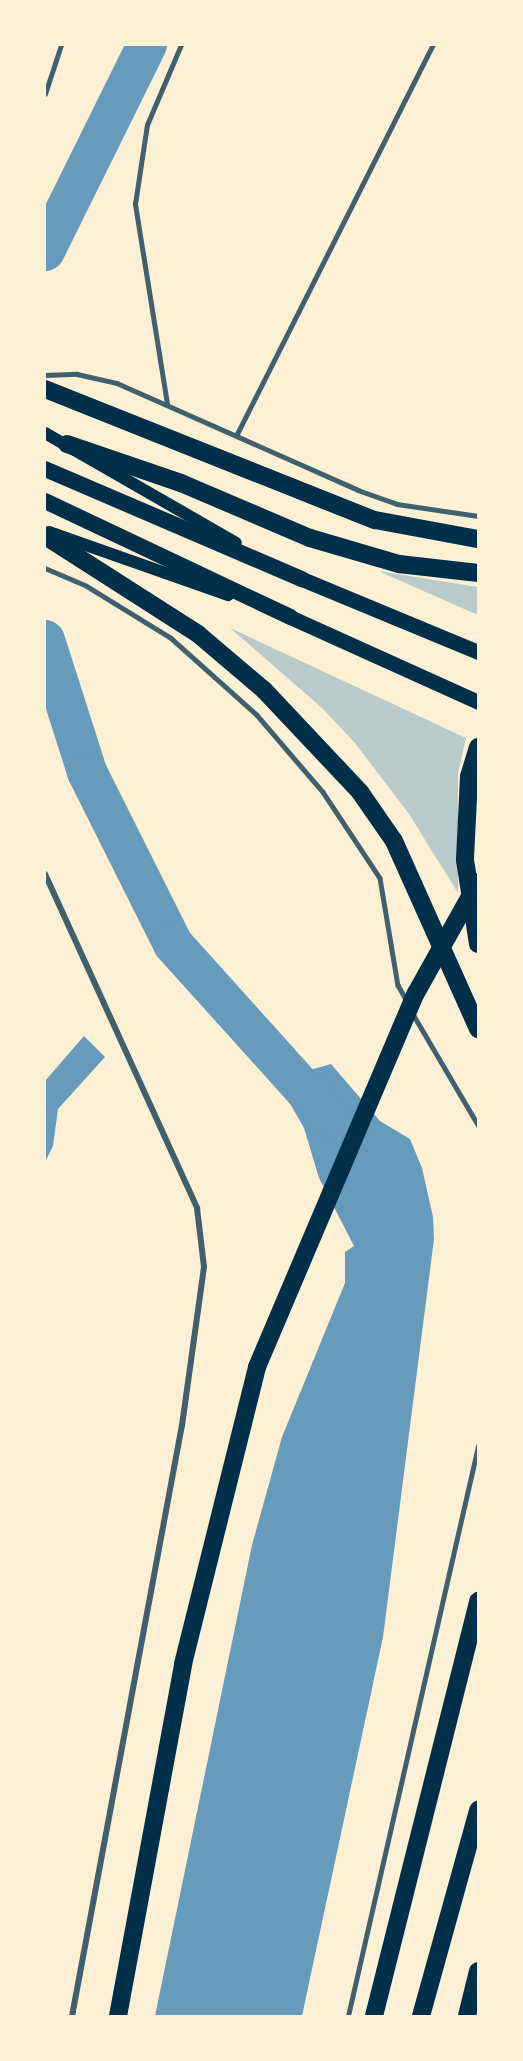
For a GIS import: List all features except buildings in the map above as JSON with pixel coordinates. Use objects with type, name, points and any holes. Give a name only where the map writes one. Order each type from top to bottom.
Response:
[{"type":"highway","points":[[45,389],[375,520],[478,539]]},
{"type":"highway","points":[[67,444],[181,483],[310,538],[399,564],[478,573]]},
{"type":"highway","points":[[45,469],[302,579]]},
{"type":"highway","points":[[45,501],[70,510],[290,617]]},
{"type":"highway","points":[[45,536],[198,634],[264,690],[360,792],[394,841],[478,1029]]},
{"type":"highway","points":[[478,747],[469,777],[465,860],[478,944]]},
{"type":"highway","points":[[118,2016],[183,1664],[257,1367],[416,993],[478,882]]},
{"type":"highway","points":[[374,2016],[477,1602]]},
{"type":"highway","points":[[422,2016],[478,1810]]},
{"type":"highway","points":[[467,2016],[478,1971]]},
{"type":"main road","points":[[45,433],[67,444],[131,486],[302,579],[478,652]]},
{"type":"main road","points":[[45,531],[290,617],[478,702]]},
{"type":"street","points":[[45,874],[197,1208],[204,1267],[182,1425],[72,2016]]},
{"type":"lane","points":[[45,94],[61,45]]},
{"type":"lane","points":[[167,404],[135,204],[147,125],[182,45]]},
{"type":"lane","points":[[236,436],[433,45]]},
{"type":"lane","points":[[45,375],[77,374],[117,383],[397,504],[478,516]]},
{"type":"lane","points":[[45,568],[85,585],[171,638],[257,715],[323,792],[380,878],[399,985],[478,1125]]},
{"type":"lane","points":[[348,2016],[478,1446]]},
{"type":"shaded area","points":[[378,571],[478,587],[478,615]]},
{"type":"shaded area","points":[[230,628],[466,738],[458,773],[458,893],[409,814],[355,743],[322,708]]},
{"type":"water","points":[[84,1036],[105,1057],[58,1109],[53,1146],[45,1162],[45,1081]]},
{"type":"water","points":[[331,1064],[380,1121],[410,1139],[422,1168],[433,1217],[434,1239],[383,1637],[302,2016],[155,2016],[252,1545],[282,1437],[345,1283],[345,1252],[354,1246],[319,1178],[304,1128],[287,1098],[292,1075]]},
{"type":"waterway","points":[[45,251],[147,45]]},
{"type":"waterway","points":[[45,640],[87,772],[173,944],[329,1117]]}]
